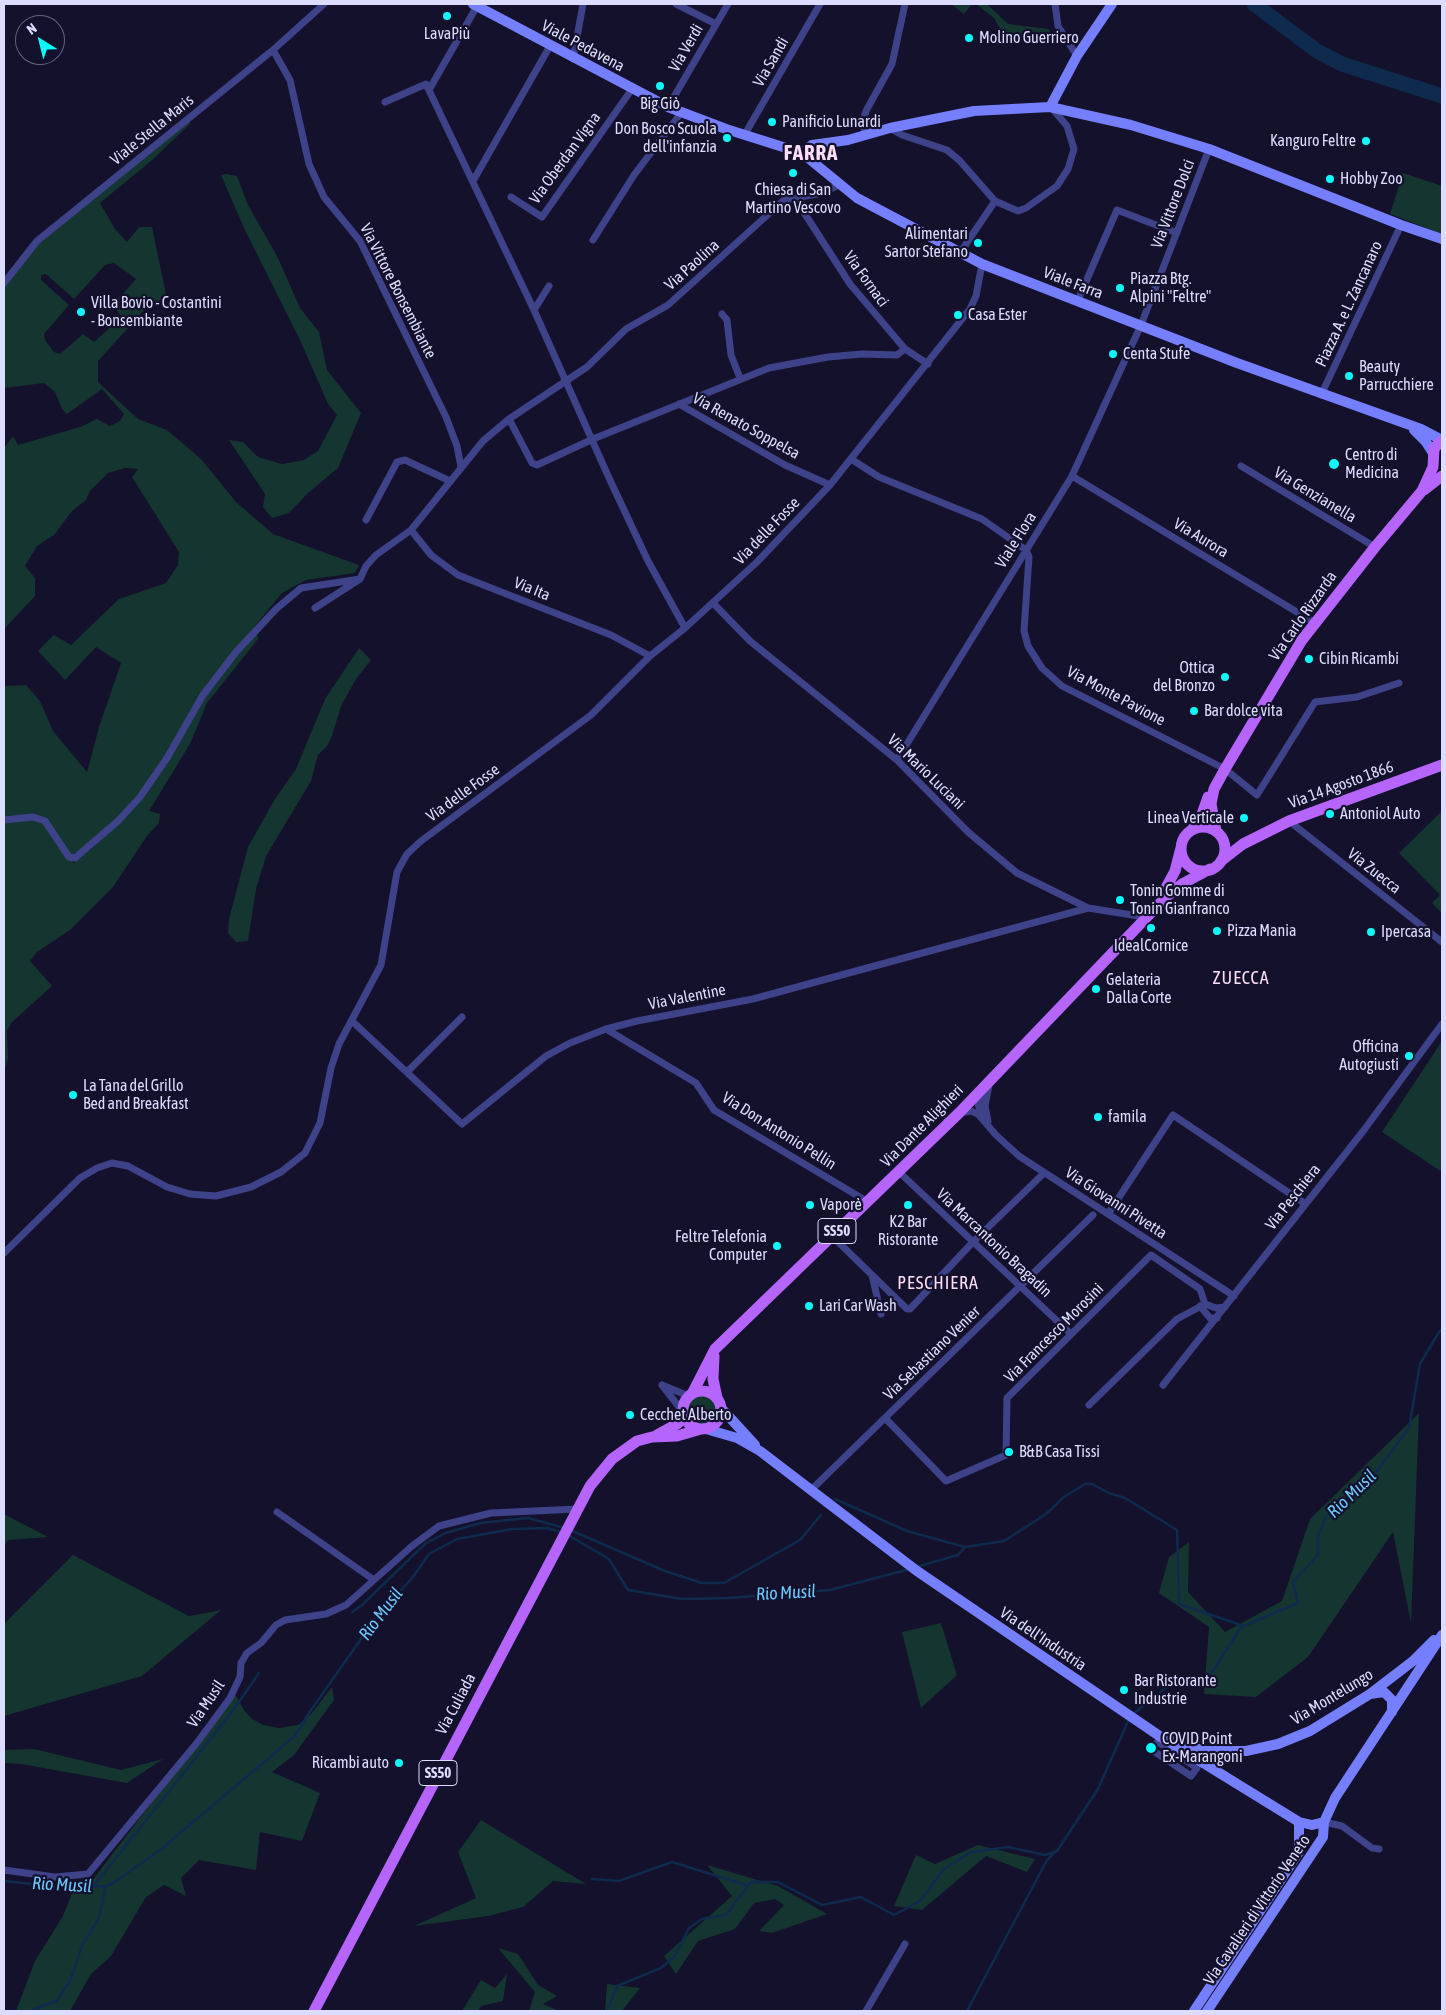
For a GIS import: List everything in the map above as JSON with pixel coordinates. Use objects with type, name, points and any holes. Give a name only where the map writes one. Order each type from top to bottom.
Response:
[{"type":"main road","name":"Via Carlo Rizzarda","points":[[1422,491],[1433,467],[1433,456],[1437,444],[1442,440]]},
{"type":"main road","points":[[1433,456],[1442,469]]},
{"type":"main road","name":"Via Carlo Rizzarda","points":[[1192,830],[1201,817],[1209,795],[1302,640],[1422,491],[1442,476]]},
{"type":"main road","name":"Via 14 Agosto 1866","points":[[1221,861],[1253,839],[1289,822],[1442,765]]},
{"type":"main road","name":"Via Carlo Rizzarda","points":[[1218,781],[1211,804],[1218,833]]},
{"type":"main road","points":[[1207,827],[1218,833],[1225,848],[1221,861],[1210,870],[1197,870],[1186,862],[1182,849],[1183,841],[1192,830],[1207,827]]},
{"type":"main road","name":"Via 14 Agosto 1866","points":[[1218,833],[1238,841],[1253,839]]},
{"type":"main road","name":"Via Dante Alighieri","points":[[1145,917],[1170,881],[1183,841]]},
{"type":"main road","name":"Via Dante Alighieri","points":[[691,1395],[715,1349],[959,1113],[1145,917],[1174,889],[1210,870]]},
{"type":"main road","points":[[684,1414],[691,1426],[704,1429],[716,1423],[719,1403],[713,1379],[715,1349]]},
{"type":"main road","points":[[691,1395],[705,1392],[719,1403]]},
{"type":"main road","name":"SS50","points":[[684,1414],[685,1402],[691,1395]]},
{"type":"main road","name":"Via Culiada","points":[[316,2011],[574,1514],[600,1473],[612,1459],[630,1445],[670,1430],[684,1414]]},
{"type":"main road","name":"Via Culiada","points":[[652,1437],[677,1436],[704,1429]]},
{"type":"street","name":"Viale Stella Maris","points":[[4,283],[38,241],[273,50],[324,4]]},
{"type":"street","points":[[573,59],[583,4]]},
{"type":"street","points":[[676,4],[716,24]]},
{"type":"street","name":"Via Verdi","points":[[668,107],[728,4]]},
{"type":"street","name":"Via Sandi","points":[[745,134],[820,4]]},
{"type":"street","points":[[867,135],[862,124],[866,111],[892,64],[905,4]]},
{"type":"street","points":[[1055,4],[1058,26],[1077,56]]},
{"type":"street","points":[[1050,107],[1077,56],[1112,4]]},
{"type":"street","points":[[430,90],[475,5]]},
{"type":"street","name":"Viale Pedavena","points":[[475,5],[573,59],[681,113],[802,153]]},
{"type":"street","points":[[473,181],[550,46]]},
{"type":"street","name":"Via Vittore Bonsembiante","points":[[273,50],[290,80],[309,164],[324,196],[360,241],[446,416],[457,446],[461,467]]},
{"type":"street","points":[[386,102],[426,84],[430,90],[566,378],[648,561],[685,628]]},
{"type":"street","name":"Via Oberdan Vigna","points":[[511,197],[542,217],[632,89]]},
{"type":"street","points":[[890,128],[902,135],[947,150],[960,160],[995,201],[1018,211],[1041,200],[1056,186],[1068,170],[1074,149],[1067,126],[1050,107]]},
{"type":"street","points":[[802,153],[812,145],[848,140],[890,128],[974,111],[1050,107],[1131,125],[1209,150],[1442,239]]},
{"type":"street","points":[[593,240],[634,175],[681,113]]},
{"type":"street","name":"Via Vittore Dolci","points":[[1141,325],[1209,150]]},
{"type":"street","name":"Viale Farra","points":[[802,153],[857,198],[982,264],[1321,395],[1409,427],[1421,429],[1442,440]]},
{"type":"street","name":"Via Paolina","points":[[315,608],[360,580],[366,566],[376,555],[412,532],[461,467],[483,442],[508,419],[566,378],[587,367],[626,328],[668,305],[784,200],[822,193],[841,184]]},
{"type":"street","name":"Via Fornaci","points":[[797,198],[805,214],[850,284],[906,349],[928,364]]},
{"type":"street","points":[[960,253],[995,201]]},
{"type":"street","points":[[1078,300],[1117,210],[1176,233]]},
{"type":"street","name":"Piazza A. e L. Zancanaro","points":[[1321,395],[1402,225]]},
{"type":"street","name":"Via delle Fosse","points":[[4,1253],[80,1178],[112,1163],[128,1166],[167,1187],[190,1194],[216,1196],[251,1187],[281,1172],[305,1153],[320,1123],[331,1068],[339,1044],[381,965],[397,872],[407,854],[421,841],[584,721],[650,656],[685,628],[758,562],[830,485],[970,309],[976,296],[982,264]]},
{"type":"street","points":[[534,310],[549,286]]},
{"type":"street","points":[[722,314],[727,320],[731,355],[740,378]]},
{"type":"street","name":"Viale Flora","points":[[897,760],[1072,476],[1141,325]]},
{"type":"street","points":[[679,404],[769,368],[828,357],[862,354],[897,356],[906,349]]},
{"type":"street","name":"Via Renato Soppelsa","points":[[508,419],[532,463],[537,465],[593,439],[679,404],[785,465],[830,485]]},
{"type":"street","name":"Viale Farra","points":[[1409,427],[1422,436],[1433,456]]},
{"type":"street","points":[[851,459],[879,477],[982,519],[1026,550]]},
{"type":"street","points":[[366,520],[397,462],[405,460],[450,482]]},
{"type":"street","name":"Via Genzianella","points":[[1241,466],[1375,547]]},
{"type":"street","name":"Via Aurora","points":[[1072,476],[1315,623]]},
{"type":"street","name":"Via Ita","points":[[412,532],[431,555],[458,575],[612,635],[650,656]]},
{"type":"street","name":"Via Monte Pavione","points":[[1026,550],[1029,556],[1024,631],[1028,646],[1042,668],[1062,686],[1225,769]]},
{"type":"street","points":[[4,820],[33,818],[45,821],[69,857],[75,858],[118,821],[140,797],[167,758],[203,694],[236,652],[276,609],[301,588],[360,580]]},
{"type":"street","name":"Via Mario Luciani","points":[[713,603],[750,642],[897,760],[968,832],[1018,872],[1088,908],[1145,917]]},
{"type":"street","points":[[1225,769],[1257,796],[1315,702],[1357,696],[1399,683]]},
{"type":"street","name":"Via Zuecca","points":[[1289,822],[1442,942]]},
{"type":"street","name":"Via Valentine","points":[[352,1021],[462,1124],[546,1056],[570,1043],[606,1029],[637,1021],[753,999],[1088,908]]},
{"type":"street","points":[[406,1072],[462,1017]]},
{"type":"street","name":"Via Peschiera","points":[[1162,1385],[1217,1318],[1304,1203],[1364,1130],[1442,1024]]},
{"type":"street","name":"Via Don Antonio Pellin","points":[[606,1029],[696,1083],[714,1110],[868,1202]]},
{"type":"street","points":[[981,1116],[978,1099],[987,1084]]},
{"type":"street","points":[[987,1084],[985,1106],[990,1126]]},
{"type":"street","points":[[959,1113],[971,1112],[981,1116]]},
{"type":"street","points":[[1108,1214],[1173,1115],[1304,1203]]},
{"type":"street","name":"Via Giovanni Pivetta","points":[[981,1116],[1011,1149],[1044,1173],[1234,1296]]},
{"type":"street","name":"Via Marcantonio Bragadin","points":[[899,1172],[972,1243],[1071,1334]]},
{"type":"street","points":[[832,1236],[910,1309],[972,1243],[1044,1173]]},
{"type":"street","name":"Via Sebastiano Venier","points":[[811,1490],[1093,1215]]},
{"type":"street","name":"Via Francesco Morosini","points":[[885,1418],[946,1481],[1006,1455],[1007,1398],[1151,1255],[1200,1289],[1202,1305]]},
{"type":"street","points":[[872,1275],[881,1314]]},
{"type":"street","points":[[1089,1405],[1177,1319],[1202,1305],[1216,1308],[1225,1307]]},
{"type":"street","points":[[1202,1305],[1205,1314],[1210,1318],[1217,1318]]},
{"type":"street","points":[[684,1414],[662,1385],[691,1395]]},
{"type":"street","name":"Via dell'Industria","points":[[719,1403],[760,1451]]},
{"type":"street","name":"Via dell'Industria","points":[[704,1429],[737,1438],[760,1451],[917,1571],[1142,1724],[1160,1739],[1203,1763],[1298,1822]]},
{"type":"street","points":[[277,1512],[374,1580]]},
{"type":"street","name":"Via Musil","points":[[4,1870],[55,1877],[88,1874],[196,1744],[230,1698],[240,1677],[241,1663],[247,1653],[261,1643],[276,1625],[285,1620],[326,1614],[346,1605],[412,1546],[440,1526],[491,1513],[574,1514]]},
{"type":"street","name":"Via Montelungo","points":[[1160,1739],[1206,1751],[1246,1751],[1278,1744],[1310,1731],[1370,1694],[1413,1661],[1442,1633]]},
{"type":"street","name":"Via Montelungo","points":[[1324,1822],[1335,1798],[1442,1633]]},
{"type":"street","points":[[1370,1694],[1384,1692],[1392,1700],[1392,1712]]},
{"type":"street","points":[[1160,1739],[1197,1768],[1191,1776],[1152,1750],[1160,1739]]},
{"type":"street","points":[[1203,1763],[1203,1756],[1206,1751]]},
{"type":"street","points":[[1298,1822],[1312,1825],[1324,1822],[1342,1826],[1372,1848],[1379,1849]]},
{"type":"street","name":"Via Cavalieri di Vittorio Veneto","points":[[1194,2011],[1299,1852],[1298,1822]]},
{"type":"street","name":"Via Cavalieri di Vittorio Veneto","points":[[1207,2011],[1323,1837],[1324,1822]]},
{"type":"street","points":[[866,2011],[905,1944]]},
{"type":"green space","points":[[951,4],[972,4],[964,14]]},
{"type":"green space","points":[[976,4],[987,4],[1008,24],[1049,29],[1054,44],[1033,38],[1010,46],[994,18]]},
{"type":"green space","points":[[189,116],[190,124],[151,161],[100,203],[115,229],[127,242],[139,227],[152,227],[166,294],[157,305],[148,306],[98,361],[98,382],[138,419],[167,430],[201,459],[236,502],[273,534],[359,565],[355,573],[306,580],[282,593],[222,666],[198,700],[168,754],[144,788],[107,830],[77,855],[69,857],[74,863],[94,847],[146,790],[170,756],[201,701],[257,629],[258,639],[207,703],[190,744],[149,811],[160,814],[159,823],[147,836],[113,887],[70,930],[37,952],[30,961],[52,986],[12,1022],[7,1031],[8,1058],[4,1072],[4,686],[26,685],[40,701],[53,731],[87,772],[99,727],[121,663],[96,647],[65,680],[38,651],[54,635],[71,645],[119,599],[166,583],[178,565],[179,552],[132,477],[138,469],[125,468],[108,473],[90,491],[86,500],[72,511],[54,535],[37,546],[25,566],[35,578],[35,596],[4,629],[4,448],[13,436],[18,445],[80,427],[97,419],[110,426],[120,421],[124,414],[102,389],[67,414],[62,409],[55,392],[44,383],[4,388],[4,289],[18,260],[105,183]],"holes":[[[114,263],[136,279],[113,305],[122,317],[94,342],[83,334],[60,354],[54,352],[45,340],[44,334],[69,305],[41,280],[41,275],[46,274],[74,299],[105,265]]]},
{"type":"green space","points":[[1403,173],[1442,186],[1442,234],[1390,214]]},
{"type":"green space","points":[[221,175],[237,176],[248,205],[278,258],[300,308],[319,332],[327,370],[361,413],[338,468],[308,493],[289,513],[272,518],[263,507],[265,494],[229,440],[243,442],[258,457],[282,464],[304,460],[318,451],[337,415],[328,404],[300,340],[244,228]]},
{"type":"green space","points":[[359,648],[371,660],[356,679],[341,706],[332,736],[327,746],[318,755],[311,781],[266,856],[256,889],[248,941],[236,942],[228,933],[229,919],[248,847],[275,799],[296,769],[325,699]]},
{"type":"green space","points":[[1442,811],[1442,913],[1432,903],[1440,895],[1399,853]]},
{"type":"green space","points":[[1442,1041],[1442,1172],[1382,1132]]},
{"type":"green space","points":[[702,1393],[709,1394],[714,1398],[718,1403],[718,1417],[714,1422],[709,1426],[702,1427],[695,1426],[690,1422],[686,1417],[685,1410],[686,1403],[690,1398],[695,1394]]},
{"type":"green space","points":[[1419,1413],[1411,1623],[1393,1532],[1308,1657],[1256,1697],[1204,1694],[1209,1627],[1159,1593],[1169,1557],[1189,1542],[1188,1592],[1225,1632],[1282,1601],[1310,1519]]},
{"type":"green space","points":[[4,1514],[48,1537],[8,1540],[4,1547]]},
{"type":"green space","points":[[73,1555],[189,1616],[221,1610],[142,1676],[4,1716],[4,1624]]},
{"type":"green space","points":[[941,1623],[957,1675],[921,1708],[902,1632]]},
{"type":"green space","points":[[332,1687],[334,1700],[294,1755],[272,1772],[320,1793],[302,1841],[260,1832],[256,1870],[199,1860],[181,1878],[186,1896],[164,1885],[146,1897],[111,1956],[91,1974],[70,2011],[16,2011],[35,1961],[63,1916],[72,1893],[75,1889],[91,1882],[235,1694],[251,1718],[263,1725],[279,1728],[298,1725],[311,1714]]},
{"type":"green space","points":[[34,1749],[121,1770],[163,1759],[127,1783],[21,1764],[4,1763],[4,1750]]},
{"type":"green space","points":[[481,1820],[586,1884],[553,1881],[523,1907],[488,1916],[414,1926],[476,1898],[458,1852]]},
{"type":"green space","points":[[978,1845],[1035,1859],[1027,1872],[986,1856],[922,1910],[894,1906],[916,1855],[935,1864]]},
{"type":"green space","points":[[707,1865],[778,1886],[827,1914],[772,1933],[759,1931],[784,1905],[775,1899],[754,1903],[735,1929],[698,1941],[676,1974],[664,1956],[732,1896]]},
{"type":"green space","points":[[498,1948],[518,1954],[538,1985],[557,1996],[543,2004],[559,2011],[529,2011],[535,1992]]},
{"type":"green space","points":[[507,1974],[503,2001],[481,2006],[478,2011],[462,2011],[481,1980],[495,1988]]},
{"type":"green space","points":[[607,1984],[640,1988],[622,2011],[605,2011]]},
{"type":"waterway","points":[[1254,4],[1317,51],[1342,64],[1442,96]]},
{"type":"waterway","name":"Rio Musil","points":[[916,1567],[958,1555],[965,1547],[1004,1541],[1046,1514],[1064,1497],[1085,1484],[1092,1484],[1109,1493],[1125,1498],[1177,1530],[1179,1604],[1244,1626],[1298,1603],[1293,1582],[1318,1555],[1318,1535],[1326,1517],[1374,1475],[1409,1428],[1420,1364],[1442,1329]]},
{"type":"waterway","points":[[835,1499],[907,1531],[965,1547]]},
{"type":"waterway","points":[[570,1530],[665,1571],[702,1583],[724,1583],[800,1540],[821,1515]]},
{"type":"waterway","points":[[352,1612],[362,1605],[426,1543],[446,1533],[480,1523],[528,1518],[565,1528]]},
{"type":"waterway","name":"Rio Musil","points":[[4,1881],[71,1888],[106,1886],[115,1882],[160,1850],[295,1736],[375,1619],[413,1577],[429,1554],[457,1539],[512,1529],[547,1528],[561,1532]]},
{"type":"waterway","name":"Rio Musil","points":[[568,1535],[609,1559],[628,1590],[682,1599],[728,1598],[830,1590],[910,1569]]},
{"type":"waterway","points":[[1132,1715],[1168,1686],[1208,1678],[1242,1626]]},
{"type":"waterway","points":[[93,1887],[232,1712],[259,1673]]},
{"type":"waterway","points":[[607,2011],[617,1986],[661,1968],[674,1957],[689,1928],[702,1919],[726,1915],[751,1882],[778,1882],[822,1905],[861,1897],[894,1915],[920,1901],[944,1869],[971,1852],[1008,1847],[1045,1855],[1057,1851],[1098,1789],[1129,1719]]},
{"type":"waterway","points":[[967,2011],[1047,1860],[1054,1853]]},
{"type":"waterway","points":[[592,1879],[619,1881],[672,1862],[746,1885]]},
{"type":"waterway","points":[[33,2011],[57,2001],[70,1981],[82,1946],[99,1918],[106,1886]]},
{"type":"place","name":"LavaPiù","points":[[447,16]]},
{"type":"place","name":"Molino Guerriero","points":[[969,38]]},
{"type":"place","name":"Big Giò","points":[[660,86]]},
{"type":"place","name":"Panificio Lunardi","points":[[772,122]]},
{"type":"place","name":"Don Bosco Scuola dell'infanzia","points":[[727,138]]},
{"type":"place","name":"Kanguro Feltre","points":[[1366,141]]},
{"type":"place","name":"Chiesa di San Martino Vescovo","points":[[793,173]]},
{"type":"place","name":"Hobby Zoo","points":[[1330,179]]},
{"type":"place","name":"Alimentari Sartor Stefano","points":[[978,243]]},
{"type":"place","name":"Piazza Btg. Alpini \"Feltre\"","points":[[1120,288]]},
{"type":"place","name":"Villa Bovio - Costantini - Bonsembiante","points":[[81,312]]},
{"type":"place","name":"Casa Ester","points":[[958,315]]},
{"type":"place","name":"Centa Stufe","points":[[1113,354]]},
{"type":"place","name":"Beauty Parrucchiere","points":[[1349,376]]},
{"type":"place","name":"Centro di Medicina","points":[[1334,464]]},
{"type":"place","name":"Cibin Ricambi","points":[[1309,659]]},
{"type":"place","name":"Ottica del Bronzo","points":[[1225,677]]},
{"type":"place","name":"Bar dolce vita","points":[[1194,711]]},
{"type":"place","name":"Antoniol Auto","points":[[1330,814]]},
{"type":"place","name":"Linea Verticale","points":[[1244,818]]},
{"type":"place","name":"Tonin Gomme di Tonin Gianfranco","points":[[1120,900]]},
{"type":"place","name":"IdealCornice","points":[[1151,928]]},
{"type":"place","name":"Pizza Mania","points":[[1217,931]]},
{"type":"place","name":"Ipercasa","points":[[1371,932]]},
{"type":"place","name":"Gelateria Dalla Corte","points":[[1096,989]]},
{"type":"place","name":"Officina Autogiusti","points":[[1409,1056]]},
{"type":"place","name":"La Tana del Grillo Bed and Breakfast","points":[[73,1095]]},
{"type":"place","name":"famila","points":[[1098,1117]]},
{"type":"place","name":"Vaporè","points":[[810,1205]]},
{"type":"place","name":"K2 Bar Ristorante","points":[[908,1205]]},
{"type":"place","name":"Feltre Telefonia Computer","points":[[777,1246]]},
{"type":"place","name":"Lari Car Wash","points":[[809,1306]]},
{"type":"place","name":"Cecchet Alberto","points":[[630,1415]]},
{"type":"place","name":"B&B Casa Tissi","points":[[1009,1452]]},
{"type":"place","name":"Bar Ristorante Industrie","points":[[1124,1690]]},
{"type":"place","name":"COVID Point Ex-Marangoni","points":[[1151,1748]]},
{"type":"place","name":"Ricambi auto","points":[[399,1763]]},
{"type":"district","name":"FARRA","points":[[811,153]]},
{"type":"district","name":"ZUECCA","points":[[1241,978]]},
{"type":"district","name":"PESCHIERA","points":[[938,1283]]}]
